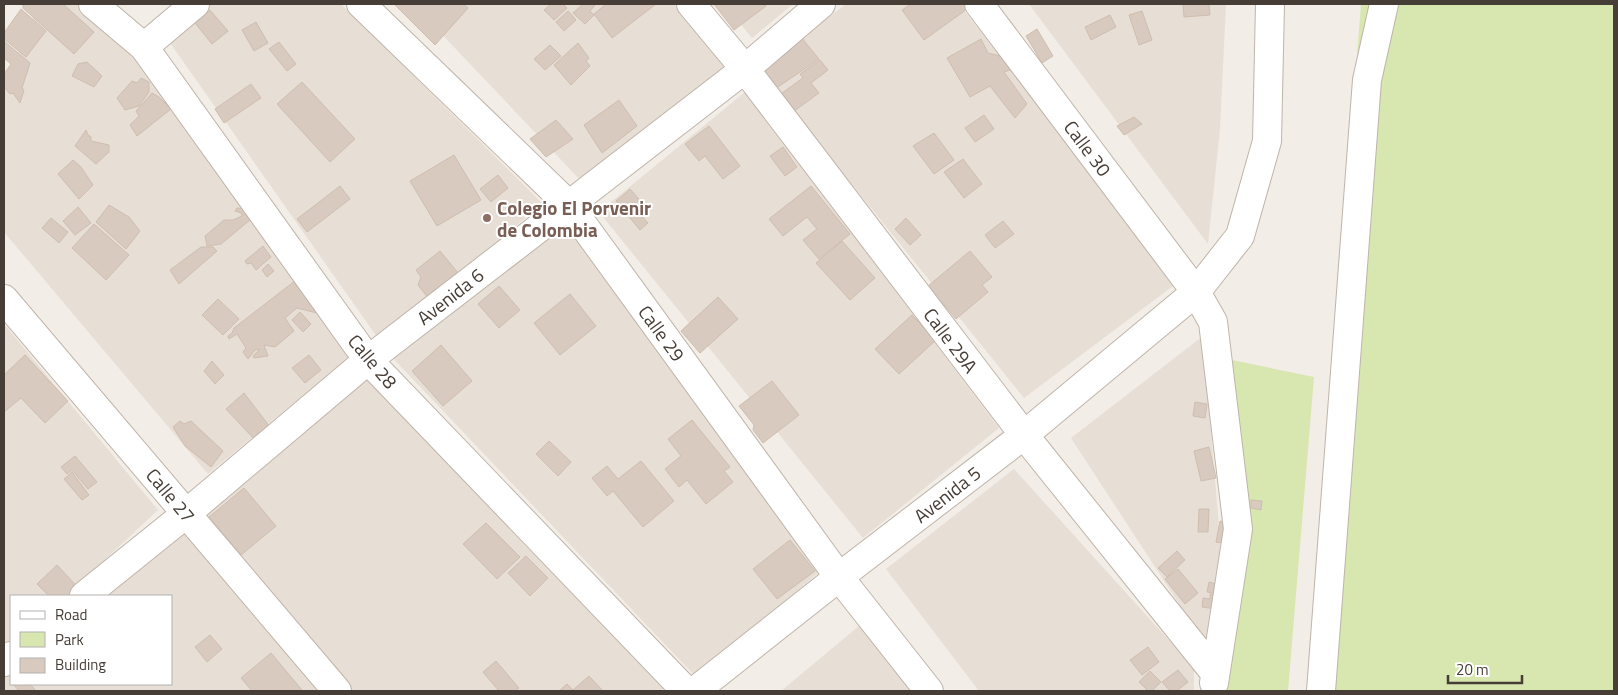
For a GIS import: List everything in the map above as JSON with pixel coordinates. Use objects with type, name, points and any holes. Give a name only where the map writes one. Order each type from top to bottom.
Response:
[{"type":"street","name":"Calle 28","points":[[93,4],[144,47],[368,360],[686,691]]},
{"type":"street","points":[[144,47],[195,4]]},
{"type":"street","name":"Calle 29","points":[[361,4],[568,204],[839,577],[929,691]]},
{"type":"street","name":"Calle 29A","points":[[691,4],[745,69],[1214,682]]},
{"type":"street","name":"Avenida 6","points":[[85,595],[187,513],[368,360],[745,69],[821,4]]},
{"type":"street","name":"Calle 30","points":[[979,4],[1196,292],[1213,322],[1238,529],[1214,682]]},
{"type":"street","name":"Avenida 5","points":[[695,691],[839,577],[1024,435],[1196,292],[1240,236],[1267,141],[1270,4]]},
{"type":"street","points":[[1322,691],[1367,80],[1384,4]]},
{"type":"street","name":"Calle 27","points":[[4,299],[337,691]]},
{"type":"shaded area","points":[[39,4],[76,4],[152,75],[349,357],[208,474],[4,232],[4,78],[11,68]]},
{"type":"shaded area","points":[[211,4],[341,4],[542,203],[382,344],[168,40]]},
{"type":"shaded area","points":[[413,4],[674,4],[728,67],[584,184]]},
{"type":"shaded area","points":[[724,4],[793,4],[752,38]]},
{"type":"shaded area","points":[[846,4],[959,4],[1177,283],[1024,398],[760,70]]},
{"type":"shaded area","points":[[1029,4],[1226,4],[1220,129],[1208,244]]},
{"type":"shaded area","points":[[745,92],[999,428],[863,538],[599,212]]},
{"type":"shaded area","points":[[568,211],[819,572],[697,678],[387,352]]},
{"type":"shaded area","points":[[4,324],[158,510],[67,595],[10,595],[10,648],[4,654]]},
{"type":"shaded area","points":[[1203,336],[1223,576],[1206,645],[1071,438]]},
{"type":"shaded area","points":[[372,375],[669,683],[661,691],[343,691],[196,515]]},
{"type":"shaded area","points":[[1014,469],[1194,668],[1194,691],[979,691],[886,569]]},
{"type":"shaded area","points":[[186,524],[328,691],[4,691],[4,677],[10,672],[10,685],[172,685],[172,595],[101,595]]},
{"type":"shaded area","points":[[859,626],[912,691],[781,691]]},
{"type":"green space","points":[[1361,4],[1614,4],[1614,691],[1308,691]]},
{"type":"green space","points":[[1227,359],[1314,377],[1288,691],[1225,691]]},
{"type":"building","points":[[23,4],[63,4],[94,32],[74,54],[23,8]]},
{"type":"building","points":[[394,4],[463,4],[468,8],[435,45]]},
{"type":"building","points":[[551,4],[563,4],[567,8],[554,20],[544,10]]},
{"type":"building","points":[[583,4],[596,4],[590,11],[594,15],[585,24],[573,13]]},
{"type":"building","points":[[606,4],[656,4],[612,38],[594,14]]},
{"type":"building","points":[[714,4],[764,4],[766,6],[734,30]]},
{"type":"building","points":[[911,4],[967,4],[970,7],[924,40],[902,10]]},
{"type":"building","points":[[1183,4],[1209,4],[1210,15],[1184,17]]},
{"type":"building","points":[[21,9],[46,31],[26,57],[4,39],[4,33]]},
{"type":"building","points":[[210,10],[228,31],[212,44],[195,23]]},
{"type":"building","points":[[568,11],[576,20],[564,31],[556,22]]},
{"type":"building","points":[[1142,11],[1152,40],[1139,45],[1129,15]]},
{"type":"building","points":[[1110,15],[1116,27],[1091,40],[1085,27]]},
{"type":"building","points":[[256,22],[268,43],[254,51],[242,30]]},
{"type":"building","points":[[1037,29],[1053,56],[1042,63],[1026,36]]},
{"type":"building","points":[[801,37],[819,59],[772,91],[760,70]]},
{"type":"building","points":[[981,39],[988,53],[1012,59],[1010,70],[1004,72],[1027,104],[1015,118],[990,86],[970,97],[947,58]]},
{"type":"building","points":[[4,41],[30,63],[22,88],[24,90],[20,103],[13,93],[10,94],[4,87],[4,74],[11,64],[4,58]]},
{"type":"building","points":[[279,42],[296,64],[287,71],[269,49]]},
{"type":"building","points":[[578,43],[589,58],[586,61],[590,66],[571,85],[554,65]]},
{"type":"building","points":[[550,45],[561,56],[545,70],[534,59]]},
{"type":"building","points":[[820,60],[828,70],[811,83],[819,93],[790,114],[778,96],[803,78],[800,74]]},
{"type":"building","points":[[87,62],[102,76],[94,87],[72,76],[78,64]]},
{"type":"building","points":[[141,78],[149,82],[149,92],[139,106],[125,110],[117,98],[132,81],[137,83]]},
{"type":"building","points":[[302,82],[355,139],[330,162],[277,104]]},
{"type":"building","points":[[251,84],[261,98],[224,123],[215,109]]},
{"type":"building","points":[[152,93],[171,109],[137,136],[130,125],[139,116],[136,111]]},
{"type":"building","points":[[619,100],[637,126],[602,153],[584,125]]},
{"type":"building","points":[[984,115],[994,129],[975,142],[965,128]]},
{"type":"building","points":[[1134,117],[1142,124],[1124,135],[1117,126]]},
{"type":"building","points":[[556,120],[573,139],[546,157],[530,139]]},
{"type":"building","points":[[709,126],[740,166],[723,179],[705,156],[699,161],[685,144]]},
{"type":"building","points":[[86,130],[91,137],[91,141],[109,145],[109,152],[96,164],[75,146]]},
{"type":"building","points":[[934,133],[954,160],[934,174],[913,146]]},
{"type":"building","points":[[783,147],[797,167],[785,176],[770,156]]},
{"type":"building","points":[[454,155],[481,200],[437,226],[410,181]]},
{"type":"building","points":[[963,159],[982,184],[964,198],[944,172]]},
{"type":"building","points":[[73,160],[81,167],[93,185],[79,199],[58,174]]},
{"type":"building","points":[[498,175],[508,188],[491,202],[480,189]]},
{"type":"building","points":[[340,186],[350,199],[307,232],[297,219]]},
{"type":"building","points":[[811,186],[850,234],[819,259],[803,240],[817,229],[807,217],[783,236],[769,219]]},
{"type":"building","points":[[630,189],[645,206],[638,212],[648,223],[640,230],[616,201]]},
{"type":"building","points":[[109,205],[129,217],[140,231],[126,249],[96,222]]},
{"type":"building","points":[[78,207],[91,223],[75,235],[63,221]]},
{"type":"building","points":[[237,208],[250,209],[253,220],[250,220],[221,244],[207,246],[205,236],[224,220],[233,220],[242,216],[241,213],[235,211]]},
{"type":"building","points":[[51,218],[68,232],[59,243],[42,228]]},
{"type":"building","points":[[906,218],[921,235],[910,245],[895,229]]},
{"type":"building","points":[[1003,221],[1014,234],[995,248],[985,235]]},
{"type":"building","points":[[94,224],[129,255],[106,280],[72,248]]},
{"type":"building","points":[[842,241],[875,278],[850,300],[816,263]]},
{"type":"building","points":[[263,246],[271,257],[256,270],[251,263],[247,264],[245,261]]},
{"type":"building","points":[[201,247],[213,247],[217,251],[179,284],[170,270]]},
{"type":"building","points":[[440,251],[464,280],[433,304],[418,285],[421,277],[416,270]]},
{"type":"building","points":[[970,251],[992,277],[982,285],[988,292],[956,319],[928,286]]},
{"type":"building","points":[[268,264],[274,271],[267,277],[262,270]]},
{"type":"building","points":[[296,280],[320,312],[297,308],[285,318],[294,331],[275,347],[264,345],[268,356],[254,358],[253,356],[260,349],[255,350],[248,359],[243,352],[246,348],[237,334],[229,339],[228,336],[234,328]]},
{"type":"building","points":[[499,286],[520,310],[499,328],[478,304]]},
{"type":"building","points":[[570,294],[596,326],[560,355],[534,323]]},
{"type":"building","points":[[718,297],[738,319],[700,353],[681,331]]},
{"type":"building","points":[[218,299],[239,319],[223,335],[202,315]]},
{"type":"building","points":[[300,312],[311,324],[303,332],[292,320]]},
{"type":"building","points":[[912,315],[936,340],[899,374],[875,349]]},
{"type":"building","points":[[441,345],[472,381],[443,406],[412,371]]},
{"type":"building","points":[[25,355],[68,401],[45,423],[21,398],[4,412],[4,375]]},
{"type":"building","points":[[309,355],[321,370],[305,383],[292,368]]},
{"type":"building","points":[[212,361],[224,375],[215,384],[204,371]]},
{"type":"building","points":[[772,381],[799,415],[763,443],[753,430],[754,425],[739,406]]},
{"type":"building","points":[[244,393],[270,427],[256,441],[226,409]]},
{"type":"building","points":[[1195,402],[1207,404],[1205,418],[1193,416]]},
{"type":"building","points":[[692,420],[730,467],[724,471],[733,482],[706,504],[687,480],[679,487],[665,469],[681,456],[668,439]]},
{"type":"building","points":[[180,421],[184,424],[191,421],[223,451],[211,467],[185,446],[173,427]]},
{"type":"building","points":[[549,441],[571,462],[558,476],[536,454]]},
{"type":"building","points":[[1209,447],[1216,478],[1201,481],[1194,451]]},
{"type":"building","points":[[75,456],[97,482],[88,489],[72,470],[67,474],[61,467]]},
{"type":"building","points":[[641,461],[674,501],[643,527],[613,491],[607,496],[592,478],[607,466],[618,479]]},
{"type":"building","points":[[72,472],[89,495],[82,500],[64,479]]},
{"type":"building","points":[[244,488],[276,526],[241,555],[209,517]]},
{"type":"building","points":[[1251,500],[1262,501],[1261,510],[1251,508]]},
{"type":"building","points":[[1199,509],[1209,509],[1208,532],[1198,532]]},
{"type":"building","points":[[1220,521],[1233,523],[1229,544],[1216,542]]},
{"type":"building","points":[[486,523],[520,557],[497,579],[463,544]]},
{"type":"building","points":[[790,540],[815,571],[777,599],[753,569]]},
{"type":"building","points":[[1177,551],[1185,560],[1167,577],[1158,568]]},
{"type":"building","points":[[526,556],[548,578],[530,596],[508,573]]},
{"type":"building","points":[[57,565],[83,593],[80,595],[48,595],[37,584]]},
{"type":"building","points":[[1178,569],[1198,593],[1185,604],[1165,579]]},
{"type":"building","points":[[1209,582],[1224,586],[1222,595],[1207,592]]},
{"type":"building","points":[[1210,594],[1219,596],[1216,609],[1202,607],[1203,598],[1210,599]]},
{"type":"building","points":[[210,635],[222,649],[207,662],[195,647]]},
{"type":"building","points":[[1148,647],[1159,662],[1142,675],[1130,660]]},
{"type":"building","points":[[271,653],[302,690],[252,691],[241,678]]},
{"type":"building","points":[[496,661],[519,688],[515,691],[499,691],[483,672]]},
{"type":"building","points":[[1178,670],[1188,682],[1177,691],[1170,691],[1162,682]]},
{"type":"building","points":[[1150,671],[1161,682],[1152,691],[1148,691],[1139,682]]},
{"type":"building","points":[[589,676],[603,691],[559,691],[567,684],[573,690]]},
{"type":"building","points":[[14,685],[31,685],[36,691],[19,691]]},
{"type":"place","name":"Colegio El Porvenir de Colombia","points":[[487,218]]}]
